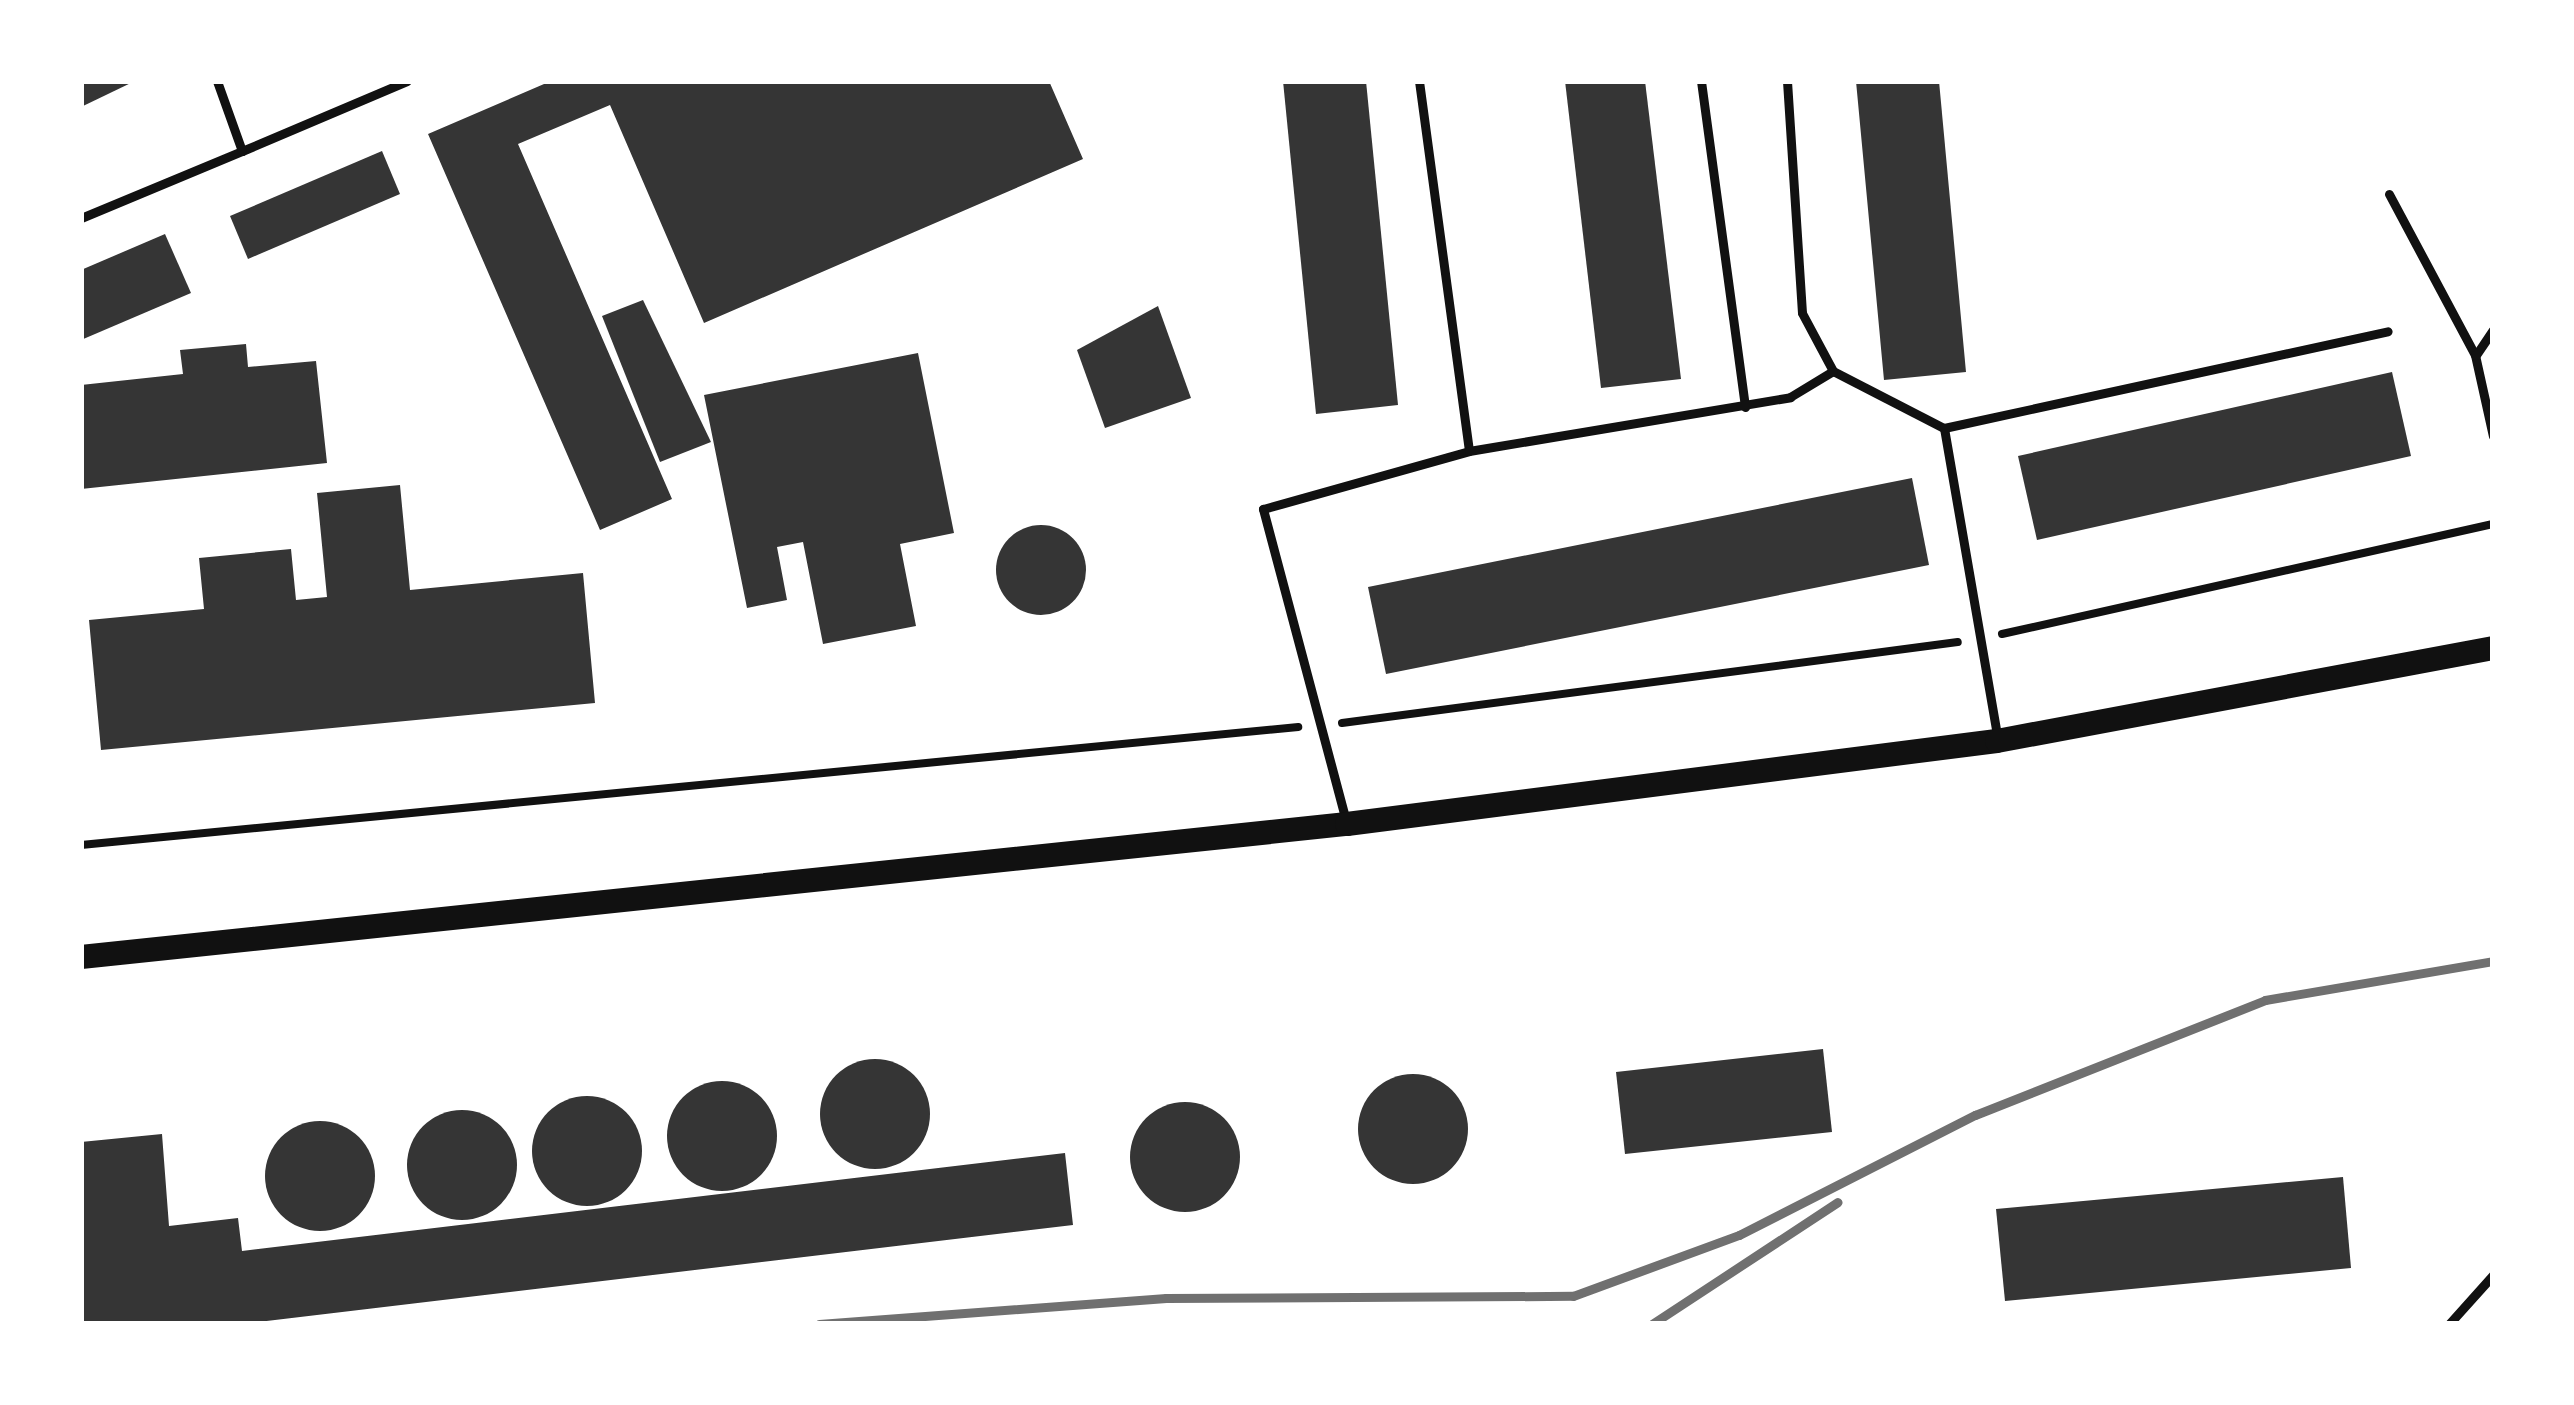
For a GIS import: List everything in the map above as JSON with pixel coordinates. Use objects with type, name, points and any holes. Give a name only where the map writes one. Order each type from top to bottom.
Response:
[{"type":"main road","points":[[81,957],[1347,824],[1997,741],[2493,648]]},
{"type":"lane","points":[[217,81],[242,151]]},
{"type":"lane","points":[[81,218],[407,81]]},
{"type":"lane","points":[[1419,81],[1469,451]]},
{"type":"lane","points":[[1701,81],[1745,407]]},
{"type":"lane","points":[[1787,81],[1802,314],[1833,371],[1944,428],[2388,331]]},
{"type":"lane","points":[[2389,194],[2475,356],[2493,436]]},
{"type":"lane","points":[[2475,356],[2493,330]]},
{"type":"lane","points":[[1347,824],[1263,509],[1469,451],[1745,407],[1833,371]]},
{"type":"lane","points":[[1944,428],[1997,741]]},
{"type":"lane","points":[[2449,1324],[2493,1275]]},
{"type":"building","points":[[81,81],[135,81],[81,107]]},
{"type":"building","points":[[551,81],[1049,81],[1083,159],[704,323],[610,105],[518,144],[672,499],[600,530],[428,134]]},
{"type":"building","points":[[1283,81],[1366,81],[1398,405],[1316,414]]},
{"type":"building","points":[[1565,81],[1645,81],[1681,379],[1601,388]]},
{"type":"building","points":[[1856,81],[1939,81],[1966,372],[1884,380]]},
{"type":"building","points":[[382,151],[400,194],[248,259],[230,216]]},
{"type":"building","points":[[165,234],[191,293],[81,340],[81,270]]},
{"type":"building","points":[[643,300],[711,442],[660,462],[602,316]]},
{"type":"building","points":[[1158,306],[1191,398],[1105,428],[1077,350]]},
{"type":"building","points":[[246,344],[248,367],[316,361],[327,463],[81,489],[81,385],[183,374],[180,350]]},
{"type":"building","points":[[918,353],[954,533],[900,544],[916,626],[823,644],[803,542],[777,547],[787,600],[747,608],[704,395]]},
{"type":"building","points":[[2392,372],[2411,456],[2037,540],[2018,456]]},
{"type":"building","points":[[1912,478],[1929,565],[1386,674],[1368,587]]},
{"type":"building","points":[[400,485],[410,590],[583,573],[595,703],[101,750],[89,620],[204,609],[199,558],[291,549],[296,600],[327,597],[317,493]]},
{"type":"building","points":[[1041,525],[1058,528],[1073,538],[1083,553],[1083,587],[1073,602],[1058,612],[1041,615],[1024,612],[1009,602],[999,587],[996,570],[999,553],[1009,538],[1024,528]]},
{"type":"building","points":[[1823,1049],[1832,1132],[1625,1154],[1616,1072]]},
{"type":"building","points":[[875,1059],[896,1063],[914,1075],[926,1093],[930,1114],[926,1135],[914,1153],[896,1165],[875,1169],[854,1165],[836,1153],[824,1135],[820,1114],[824,1093],[836,1075],[854,1063]]},
{"type":"building","points":[[1413,1074],[1434,1078],[1452,1090],[1464,1108],[1468,1129],[1464,1150],[1452,1168],[1434,1180],[1413,1184],[1392,1180],[1374,1168],[1362,1150],[1358,1129],[1362,1108],[1374,1090],[1392,1078]]},
{"type":"building","points":[[722,1081],[743,1085],[761,1097],[773,1115],[777,1136],[773,1157],[761,1175],[743,1187],[722,1191],[701,1187],[683,1175],[671,1157],[667,1136],[671,1115],[683,1097],[701,1085]]},
{"type":"building","points":[[587,1096],[608,1100],[626,1112],[638,1130],[642,1151],[638,1172],[626,1190],[608,1202],[587,1206],[566,1202],[548,1190],[536,1172],[532,1151],[536,1130],[548,1112],[566,1100]]},
{"type":"building","points":[[1185,1102],[1206,1106],[1224,1118],[1236,1136],[1240,1157],[1236,1178],[1224,1196],[1206,1208],[1185,1212],[1164,1208],[1146,1196],[1134,1178],[1130,1157],[1134,1136],[1146,1118],[1164,1106]]},
{"type":"building","points":[[462,1110],[483,1114],[501,1126],[513,1144],[517,1165],[513,1186],[501,1204],[483,1216],[462,1220],[441,1216],[423,1204],[411,1186],[407,1165],[411,1144],[423,1126],[441,1114]]},
{"type":"building","points":[[320,1121],[341,1125],[359,1137],[371,1155],[375,1176],[371,1197],[359,1215],[341,1227],[320,1231],[299,1227],[281,1215],[269,1197],[265,1176],[269,1155],[281,1137],[299,1125]]},
{"type":"building","points":[[162,1134],[169,1226],[238,1218],[242,1251],[1065,1153],[1073,1225],[241,1324],[81,1324],[81,1142]]},
{"type":"building","points":[[2343,1177],[2351,1268],[2005,1301],[1996,1209]]},
{"type":"railway","points":[[819,1324],[1166,1298],[1573,1296],[1739,1235],[1975,1115],[2265,1000],[2493,961]]},
{"type":"railway","points":[[1652,1324],[1838,1202]]}]
